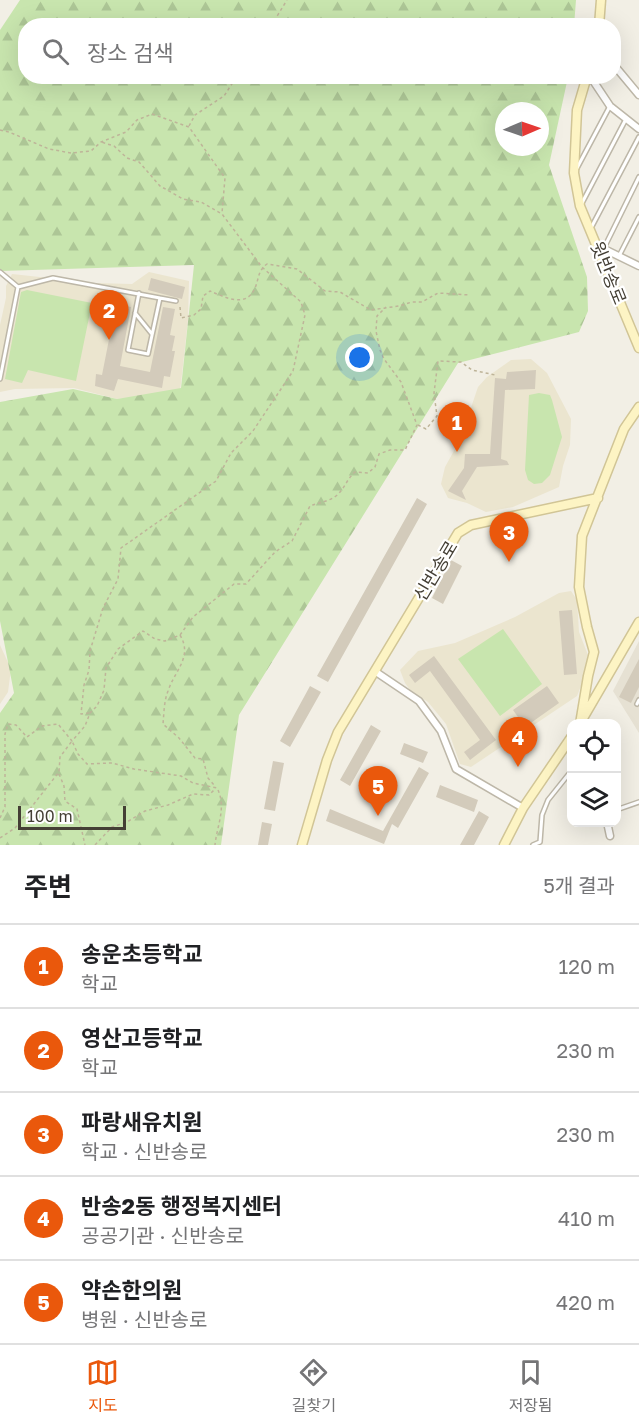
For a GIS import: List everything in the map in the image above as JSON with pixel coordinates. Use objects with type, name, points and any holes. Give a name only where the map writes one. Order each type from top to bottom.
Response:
[{"type":"main road","points":[[599,18],[601,0]]},
{"type":"main road","name":"윗반송로","points":[[586,84],[577,110],[574,173],[580,206],[600,248],[639,348]]},
{"type":"main road","points":[[581,719],[594,652],[579,587],[582,536],[624,429],[639,407]]},
{"type":"main road","name":"신반송로","points":[[302,845],[327,760],[338,732],[458,533],[471,525],[598,498]]},
{"type":"main road","points":[[582,719],[639,622]]},
{"type":"main road","points":[[504,845],[523,808],[567,743]]},
{"type":"street","points":[[621,73],[639,95]]},
{"type":"street","points":[[595,84],[610,106],[639,129]]},
{"type":"street","points":[[600,248],[639,267]]},
{"type":"street","points":[[376,672],[419,700],[441,731],[456,769],[523,808]]},
{"type":"street","points":[[608,827],[610,836]]},
{"type":"lane","points":[[574,173],[610,106]]},
{"type":"lane","points":[[580,206],[626,119]]},
{"type":"lane","name":"윗반송로","points":[[590,230],[639,137]]},
{"type":"lane","points":[[600,248],[639,177]]},
{"type":"lane","points":[[619,256],[639,217]]},
{"type":"lane","points":[[0,272],[18,287]]},
{"type":"lane","points":[[18,287],[53,278],[176,301]]},
{"type":"lane","points":[[0,379],[18,287]]},
{"type":"lane","points":[[139,293],[128,350],[148,354],[160,298]]},
{"type":"lane","points":[[135,313],[152,334]]},
{"type":"lane","points":[[637,704],[639,700]]},
{"type":"lane","points":[[533,845],[540,842],[542,815],[548,800],[570,773]]},
{"type":"lane","points":[[621,808],[639,802]]},
{"type":"path","points":[[275,18],[287,0]]},
{"type":"path","points":[[189,127],[195,115],[224,96],[232,84]]},
{"type":"path","points":[[0,130],[49,150],[71,153],[91,151],[101,142],[126,132],[137,120],[152,114],[189,127],[225,178],[222,214]]},
{"type":"path","points":[[90,713],[81,714],[90,651],[103,608],[118,579],[121,548],[216,481],[231,453],[253,431],[293,370],[305,315],[301,302],[262,267],[222,214],[201,202],[183,199],[160,186],[139,162],[127,158],[114,146],[101,142]]},
{"type":"path","points":[[176,301],[182,318],[194,315],[201,309],[202,296],[210,291],[238,301],[248,299],[255,289],[262,267],[267,264],[297,269],[325,291],[340,292],[371,310],[422,302],[438,293],[470,295]]},
{"type":"path","points":[[386,307],[377,316],[376,331],[380,350],[401,382],[417,425],[426,429],[437,416],[434,393],[438,361],[461,362],[472,370],[495,375]]},
{"type":"path","points":[[85,845],[77,809],[65,801],[64,786],[59,772],[60,757],[86,726],[90,713],[97,706],[104,690],[106,668],[118,649],[143,631],[155,639],[165,641],[180,634],[193,617],[234,584],[246,584],[275,552],[292,542],[310,506],[331,499],[340,492],[347,479],[355,472],[368,473],[375,467],[379,454],[390,450],[405,450],[417,425]]},
{"type":"path","points":[[180,634],[186,644],[182,663],[167,692],[163,724],[179,738],[195,758],[203,759],[208,778],[221,795],[222,813],[215,845]]},
{"type":"path","points":[[0,818],[5,807],[5,734],[8,724],[16,725],[27,737],[42,726],[58,724],[87,764],[112,763],[134,769],[181,776],[193,783],[217,788]]},
{"type":"path","points":[[0,838],[15,828],[59,772]]},
{"type":"path","points":[[95,845],[112,827],[128,822],[145,811],[168,805],[193,794],[209,795],[217,788]]},
{"type":"shaded area","points":[[149,272],[189,281],[188,320],[180,392],[117,399],[74,388],[15,389],[0,392],[0,325],[6,298],[6,286],[12,274],[95,283],[132,284]]},
{"type":"shaded area","points":[[531,359],[547,373],[571,419],[570,445],[559,487],[513,507],[486,512],[467,503],[448,498],[441,484],[445,467],[460,440],[478,387],[487,377],[511,360]]},
{"type":"shaded area","points":[[571,591],[577,600],[579,632],[588,655],[583,681],[577,696],[471,767],[460,764],[446,724],[428,702],[410,690],[400,670],[418,651],[455,643],[515,617],[559,593]]},
{"type":"shaded area","points":[[639,641],[639,733],[613,691]]},
{"type":"shaded area","points":[[0,645],[11,669],[8,692],[0,704]]},
{"type":"green space","points":[[20,0],[576,0],[575,18],[18,18],[18,84],[566,84],[549,165],[587,277],[588,311],[579,332],[458,363],[239,715],[221,845],[0,845],[0,713],[14,693],[0,621],[0,402],[73,389],[117,399],[181,388],[194,265],[0,271],[0,30]]},
{"type":"green space","points":[[27,290],[92,303],[76,381],[28,370],[22,383],[5,379],[21,292]]},
{"type":"green space","points":[[539,393],[550,395],[562,437],[550,475],[542,483],[534,484],[528,480],[525,470],[529,395]]},
{"type":"green space","points":[[503,629],[542,684],[500,716],[458,659]]},
{"type":"building","points":[[151,278],[185,287],[182,299],[148,290]]},
{"type":"building","points":[[116,304],[131,307],[120,366],[150,372],[163,307],[175,309],[170,335],[175,336],[172,351],[175,351],[170,377],[164,376],[162,388],[118,379],[114,391],[95,386],[96,374],[102,375]]},
{"type":"building","points":[[536,370],[535,389],[505,390],[501,459],[507,461],[509,465],[477,467],[462,491],[466,500],[448,491],[464,468],[465,454],[490,454],[495,378],[506,379],[507,372]]},
{"type":"building","points":[[417,498],[427,504],[328,682],[317,676]]},
{"type":"building","points":[[451,560],[462,566],[443,604],[432,598]]},
{"type":"building","points":[[572,610],[577,674],[564,675],[559,611]]},
{"type":"building","points":[[434,656],[496,740],[470,760],[464,752],[480,740],[430,671],[415,683],[409,675]]},
{"type":"building","points":[[639,659],[639,687],[631,703],[619,697]]},
{"type":"building","points":[[310,686],[321,692],[290,747],[280,741]]},
{"type":"building","points":[[547,686],[559,703],[525,727],[513,710]]},
{"type":"building","points":[[371,725],[381,731],[350,786],[340,780]]},
{"type":"building","points":[[404,743],[428,752],[423,763],[400,754]]},
{"type":"building","points":[[273,761],[284,763],[275,811],[264,809]]},
{"type":"building","points":[[419,767],[429,773],[398,828],[392,824],[384,844],[326,821],[330,809],[383,831]]},
{"type":"building","points":[[440,785],[478,800],[474,812],[436,797]]},
{"type":"building","points":[[479,811],[489,817],[474,845],[460,845]]},
{"type":"building","points":[[262,822],[272,824],[268,845],[258,845]]},
{"type":"place","name":"영산고등학교","points":[[109,340]]},
{"type":"place","name":"송운초등학교","points":[[457,452]]},
{"type":"place","name":"파랑새유치원","points":[[509,562]]},
{"type":"place","name":"반송2동 행정복지센터","points":[[518,767]]},
{"type":"place","name":"약손한의원","points":[[378,816]]}]
